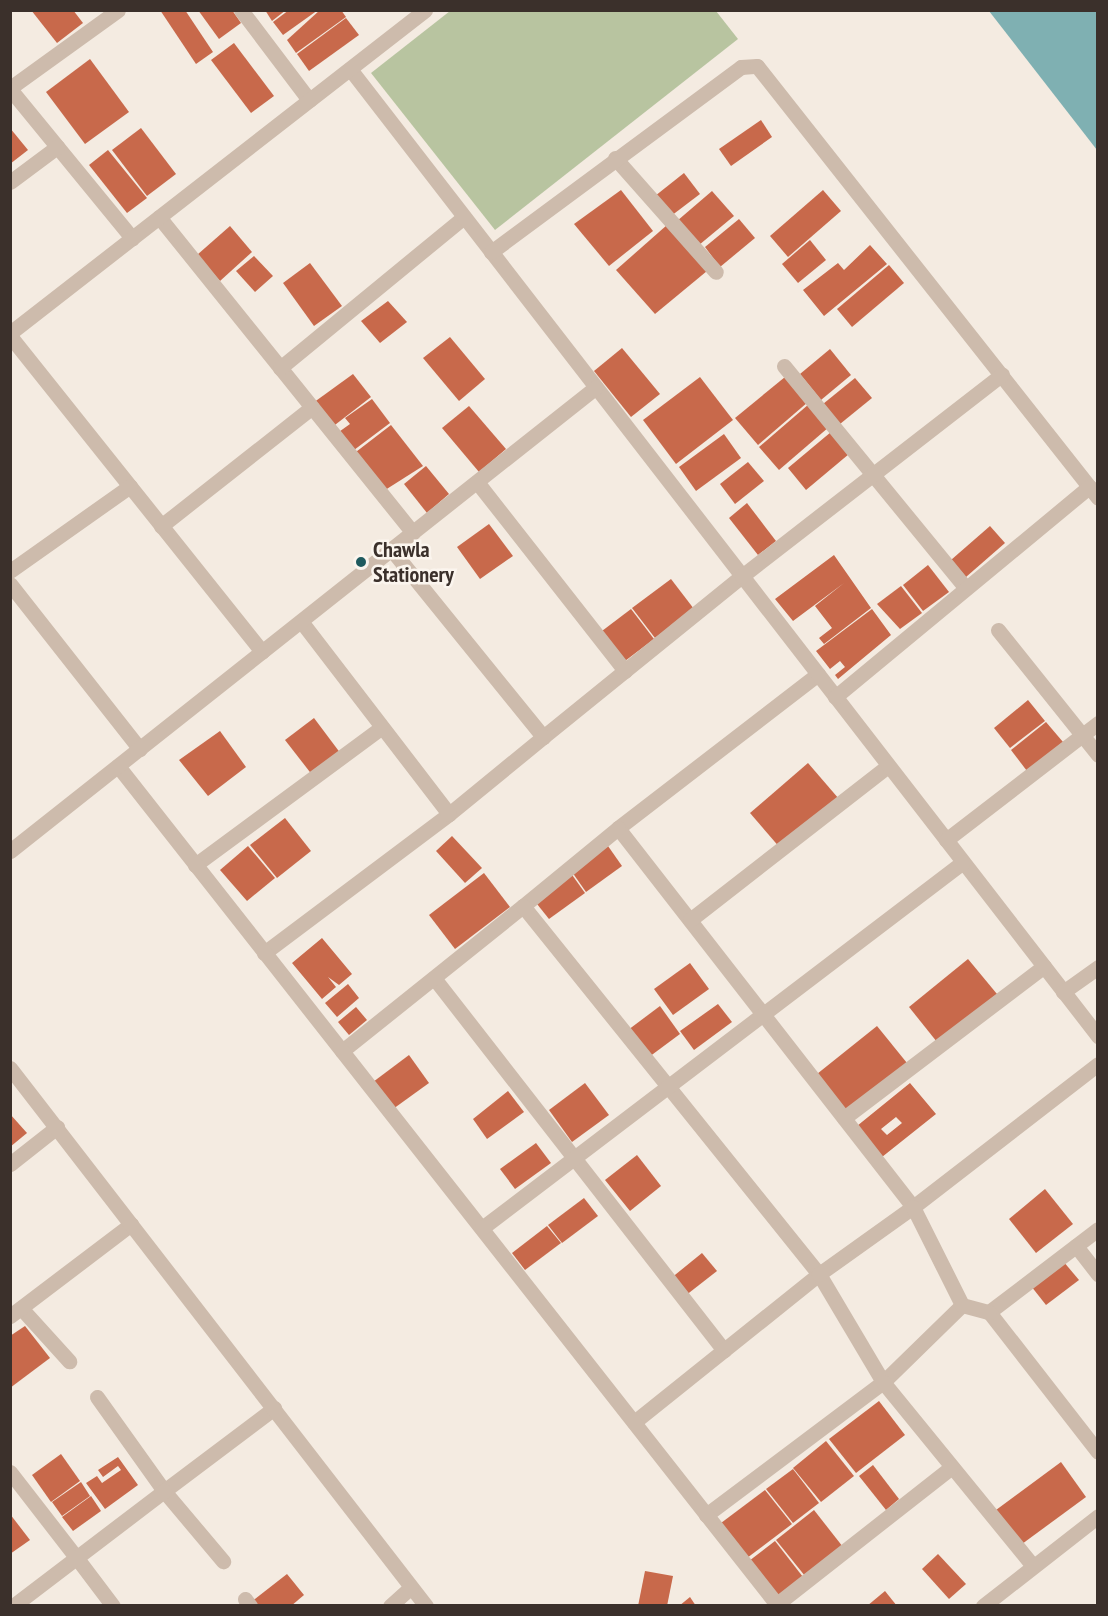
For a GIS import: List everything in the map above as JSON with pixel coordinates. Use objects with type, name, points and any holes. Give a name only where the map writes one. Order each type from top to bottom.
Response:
[{"type":"street","points":[[118,10],[10,89],[132,238]]},
{"type":"street","points":[[241,10],[309,100]]},
{"type":"street","points":[[262,652],[10,334],[425,10]]},
{"type":"street","points":[[491,252],[615,158],[741,67],[765,70],[1002,374],[1093,492],[966,588],[835,697]]},
{"type":"street","points":[[350,69],[1098,1036]]},
{"type":"street","points":[[10,182],[57,147]]},
{"type":"street","points":[[615,158],[716,272]]},
{"type":"street","points":[[159,217],[412,533]]},
{"type":"street","points":[[280,368],[464,217]]},
{"type":"street","points":[[784,366],[875,472],[966,588]]},
{"type":"street","points":[[264,953],[448,814],[742,576],[1002,374]]},
{"type":"street","points":[[10,851],[596,387]]},
{"type":"street","points":[[161,526],[312,407]]},
{"type":"street","points":[[477,482],[624,671]]},
{"type":"street","points":[[10,571],[130,486]]},
{"type":"street","points":[[391,549],[543,737]]},
{"type":"street","points":[[10,584],[140,749]]},
{"type":"street","points":[[302,621],[448,814]]},
{"type":"street","points":[[998,630],[1098,755]]},
{"type":"street","points":[[342,1051],[618,828],[818,674]]},
{"type":"street","points":[[946,840],[1098,723]]},
{"type":"street","points":[[195,865],[382,727]]},
{"type":"street","points":[[118,766],[777,1605],[952,1467]]},
{"type":"street","points":[[690,920],[888,766]]},
{"type":"street","points":[[618,828],[913,1206],[962,1305],[989,1312],[1098,1452]]},
{"type":"street","points":[[482,1228],[963,862]]},
{"type":"street","points":[[523,906],[819,1274],[883,1382],[1033,1566]]},
{"type":"street","points":[[844,1118],[1044,966]]},
{"type":"street","points":[[1063,992],[1098,967]]},
{"type":"street","points":[[434,978],[724,1350]]},
{"type":"street","points":[[634,1422],[819,1274],[913,1206],[1098,1064]]},
{"type":"street","points":[[10,1068],[426,1605]]},
{"type":"street","points":[[10,1164],[57,1127]]},
{"type":"street","points":[[69,1361],[16,1312],[132,1224]]},
{"type":"street","points":[[989,1312],[1098,1229]]},
{"type":"street","points":[[1076,1246],[1098,1274]]},
{"type":"street","points":[[706,1515],[883,1382],[962,1305]]},
{"type":"street","points":[[97,1397],[164,1491],[223,1561]]},
{"type":"street","points":[[13,1605],[274,1408]]},
{"type":"street","points":[[10,1472],[113,1605]]},
{"type":"street","points":[[983,1605],[1098,1516]]},
{"type":"street","points":[[390,1605],[411,1587]]},
{"type":"green space","points":[[450,11],[716,11],[738,39],[495,230],[371,73]]},
{"type":"water","points":[[989,11],[1097,11],[1097,150]]},
{"type":"building","points":[[31,10],[73,10],[83,23],[57,43]]},
{"type":"building","points":[[160,10],[185,10],[213,52],[196,64]]},
{"type":"building","points":[[198,10],[232,10],[241,23],[219,39]]},
{"type":"building","points":[[265,10],[286,10],[272,21]]},
{"type":"building","points":[[289,10],[318,10],[283,35],[273,22]]},
{"type":"building","points":[[320,10],[341,10],[346,17],[296,53],[287,40]]},
{"type":"building","points":[[346,18],[359,35],[309,71],[297,54]]},
{"type":"building","points":[[234,43],[274,96],[251,113],[211,60]]},
{"type":"building","points":[[90,59],[129,112],[85,144],[46,92]]},
{"type":"building","points":[[761,120],[772,137],[731,166],[719,149]]},
{"type":"building","points":[[10,128],[28,150],[10,164]]},
{"type":"building","points":[[141,128],[176,174],[147,196],[112,150]]},
{"type":"building","points":[[108,150],[147,198],[127,213],[89,165]]},
{"type":"building","points":[[684,173],[700,194],[671,216],[655,196]]},
{"type":"building","points":[[621,190],[653,231],[609,266],[574,224]]},
{"type":"building","points":[[823,190],[841,211],[788,257],[770,236]]},
{"type":"building","points":[[712,191],[734,216],[699,245],[677,221]]},
{"type":"building","points":[[739,219],[755,238],[720,267],[705,247]]},
{"type":"building","points":[[667,225],[707,271],[655,314],[616,270]]},
{"type":"building","points":[[230,226],[252,252],[220,281],[197,255]]},
{"type":"building","points":[[810,240],[826,260],[798,283],[782,264]]},
{"type":"building","points":[[870,245],[887,264],[824,316],[803,290],[838,263],[844,270]]},
{"type":"building","points":[[254,256],[273,276],[255,292],[236,271]]},
{"type":"building","points":[[310,263],[342,306],[314,326],[283,283]]},
{"type":"building","points":[[889,265],[904,283],[852,327],[837,309]]},
{"type":"building","points":[[388,301],[407,322],[380,343],[361,321]]},
{"type":"building","points":[[450,337],[485,379],[459,401],[423,358]]},
{"type":"building","points":[[622,348],[660,394],[631,417],[594,371]]},
{"type":"building","points":[[830,349],[851,375],[821,400],[800,374]]},
{"type":"building","points":[[353,374],[371,397],[331,428],[313,403]]},
{"type":"building","points":[[700,377],[733,420],[676,464],[643,420]]},
{"type":"building","points":[[785,377],[808,402],[758,445],[735,418]]},
{"type":"building","points":[[855,378],[872,398],[840,424],[823,404]]},
{"type":"building","points":[[372,399],[390,423],[350,453],[336,434],[350,424],[345,418]]},
{"type":"building","points":[[809,404],[829,427],[779,470],[759,447]]},
{"type":"building","points":[[469,406],[506,449],[479,472],[442,428]]},
{"type":"building","points":[[391,425],[423,466],[382,492],[352,455]]},
{"type":"building","points":[[831,432],[849,454],[806,490],[788,468]]},
{"type":"building","points":[[724,434],[741,458],[696,491],[679,467]]},
{"type":"building","points":[[748,462],[764,481],[735,504],[720,484]]},
{"type":"building","points":[[426,466],[449,494],[427,513],[404,484]]},
{"type":"building","points":[[747,503],[776,541],[758,555],[729,518]]},
{"type":"building","points":[[489,524],[513,556],[480,579],[457,547]]},
{"type":"building","points":[[990,526],[1005,543],[966,577],[951,560]]},
{"type":"building","points":[[834,555],[871,608],[824,644],[819,638],[832,628],[815,606],[844,583],[793,621],[775,599]]},
{"type":"building","points":[[928,565],[949,592],[923,611],[903,585]]},
{"type":"building","points":[[671,579],[694,609],[655,638],[632,608]]},
{"type":"building","points":[[901,586],[922,613],[900,629],[877,604]]},
{"type":"building","points":[[631,609],[654,639],[621,664],[598,634]]},
{"type":"building","points":[[872,609],[891,635],[838,679],[835,675],[845,667],[840,661],[830,669],[816,651]]},
{"type":"building","points":[[1028,700],[1045,721],[1010,748],[994,728]]},
{"type":"building","points":[[314,718],[341,754],[313,776],[285,740]]},
{"type":"building","points":[[1046,722],[1063,742],[1027,771],[1011,750]]},
{"type":"building","points":[[220,731],[246,767],[208,796],[179,760]]},
{"type":"building","points":[[808,763],[839,799],[781,849],[750,813]]},
{"type":"building","points":[[285,818],[311,851],[277,878],[250,845]]},
{"type":"building","points":[[452,836],[482,868],[465,883],[436,851]]},
{"type":"building","points":[[248,846],[275,878],[247,901],[220,870]]},
{"type":"building","points":[[608,846],[622,866],[586,892],[572,872]]},
{"type":"building","points":[[570,872],[585,893],[549,919],[533,899]]},
{"type":"building","points":[[484,873],[510,907],[455,949],[429,915]]},
{"type":"building","points":[[322,938],[352,974],[339,985],[328,977],[336,987],[322,999],[292,963]]},
{"type":"building","points":[[968,959],[997,994],[937,1042],[909,1007]]},
{"type":"building","points":[[690,963],[709,989],[673,1015],[654,989]]},
{"type":"building","points":[[348,984],[359,998],[337,1017],[325,1003]]},
{"type":"building","points":[[718,1004],[732,1022],[694,1050],[680,1031]]},
{"type":"building","points":[[660,1006],[680,1034],[649,1057],[628,1030]]},
{"type":"building","points":[[356,1007],[367,1020],[349,1035],[338,1022]]},
{"type":"building","points":[[877,1026],[907,1063],[846,1111],[817,1074]]},
{"type":"building","points":[[409,1055],[429,1083],[393,1109],[373,1082]]},
{"type":"building","points":[[585,1083],[609,1115],[572,1142],[549,1110]]},
{"type":"building","points":[[910,1083],[936,1114],[882,1157],[857,1126]],"holes":[[[896,1117],[902,1123],[887,1135],[881,1129]]]},
{"type":"building","points":[[508,1091],[524,1112],[487,1139],[473,1119]]},
{"type":"building","points":[[10,1114],[27,1133],[10,1147]]},
{"type":"building","points":[[536,1143],[551,1163],[515,1189],[500,1169]]},
{"type":"building","points":[[637,1155],[661,1186],[630,1211],[605,1180]]},
{"type":"building","points":[[1045,1189],[1073,1224],[1036,1253],[1009,1219]]},
{"type":"building","points":[[584,1198],[598,1216],[562,1243],[548,1225]]},
{"type":"building","points":[[547,1226],[561,1243],[525,1270],[512,1253]]},
{"type":"building","points":[[702,1253],[717,1271],[685,1296],[670,1279]]},
{"type":"building","points":[[1063,1261],[1079,1280],[1046,1305],[1031,1286]]},
{"type":"building","points":[[25,1326],[50,1358],[10,1388],[10,1336]]},
{"type":"building","points":[[879,1401],[905,1435],[856,1473],[829,1439]]},
{"type":"building","points":[[826,1441],[854,1476],[821,1502],[793,1468]]},
{"type":"building","points":[[61,1454],[80,1481],[51,1502],[32,1475]]},
{"type":"building","points":[[118,1457],[138,1485],[105,1509],[86,1483],[97,1476],[102,1483],[121,1470],[118,1466],[103,1477],[98,1470]]},
{"type":"building","points":[[1061,1462],[1086,1497],[1022,1544],[996,1510]]},
{"type":"building","points":[[873,1465],[899,1499],[886,1510],[859,1476]]},
{"type":"building","points":[[793,1469],[819,1503],[793,1523],[766,1489]]},
{"type":"building","points":[[81,1482],[90,1496],[62,1516],[52,1502]]},
{"type":"building","points":[[765,1490],[792,1524],[747,1558],[721,1523]]},
{"type":"building","points":[[91,1496],[101,1511],[73,1531],[62,1517]]},
{"type":"building","points":[[814,1510],[843,1547],[805,1576],[776,1540]]},
{"type":"building","points":[[10,1514],[30,1540],[10,1554]]},
{"type":"building","points":[[775,1541],[803,1577],[776,1597],[749,1561]]},
{"type":"building","points":[[938,1554],[966,1584],[949,1599],[922,1569]]},
{"type":"building","points":[[645,1571],[673,1576],[667,1606],[638,1606]]},
{"type":"building","points":[[287,1574],[304,1595],[291,1606],[254,1606],[251,1602]]},
{"type":"building","points":[[885,1591],[897,1606],[867,1606]]},
{"type":"building","points":[[690,1597],[696,1606],[679,1606]]},
{"type":"place","name":"Chawla Stationery","points":[[361,562]]}]
